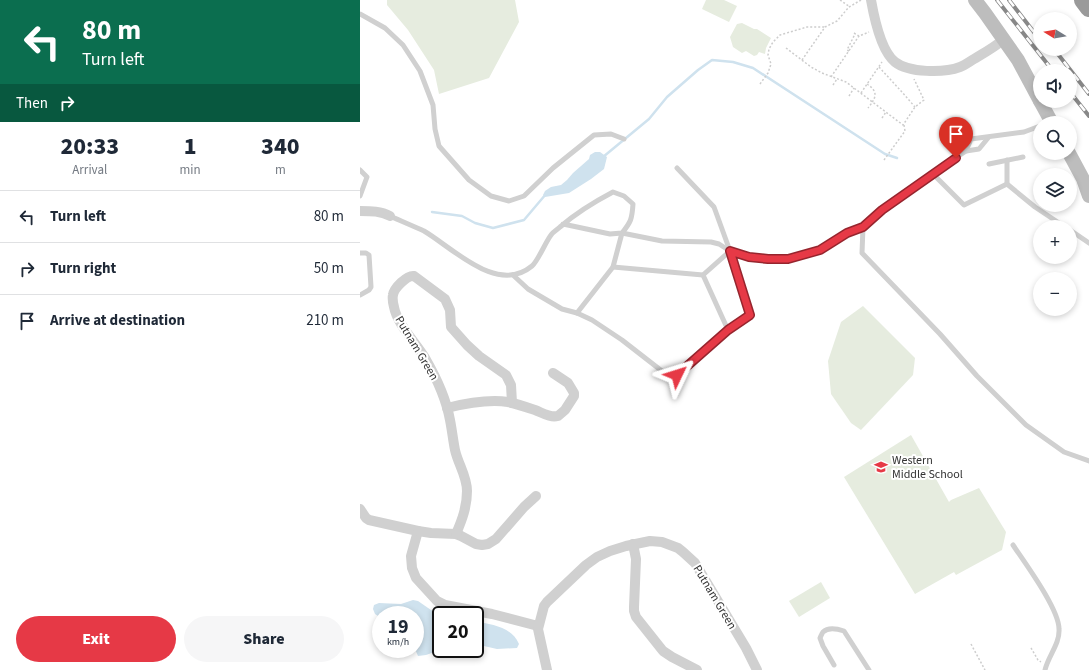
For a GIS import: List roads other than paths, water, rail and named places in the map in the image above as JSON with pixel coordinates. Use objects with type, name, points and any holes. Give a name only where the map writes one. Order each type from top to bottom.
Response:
[{"type":"highway","points":[[1083,0],[1089,8]]},
{"type":"main road","points":[[975,0],[1018,60],[1033,88]]},
{"type":"main road","points":[[1073,160],[1086,182],[1089,196]]},
{"type":"street","points":[[871,0],[877,30],[888,54],[894,62],[904,67],[935,71],[961,67],[997,45],[1004,39]]},
{"type":"street","points":[[360,211],[384,213],[390,216]]},
{"type":"street","name":"Putnam Green","points":[[456,534],[465,511],[467,483],[455,450],[447,408],[438,382],[429,365],[398,319],[394,307],[392,297],[394,291],[406,278],[411,276],[415,277],[443,297],[449,306],[450,321],[453,329],[479,356],[506,375],[511,385],[512,403]]},
{"type":"street","points":[[447,408],[495,401],[512,403],[550,417],[556,417],[561,415],[574,396],[574,393],[568,383],[552,373]]},
{"type":"street","points":[[360,509],[369,520],[418,531],[456,534],[479,545],[485,545],[492,543],[524,507],[536,496]]},
{"type":"street","points":[[418,531],[411,556],[412,568],[416,578],[438,601],[445,605],[492,614],[538,626]]},
{"type":"street","name":"Putnam Green","points":[[547,670],[538,626],[544,606],[547,602],[586,565],[598,557],[618,548],[650,541],[658,541],[678,548],[692,559],[746,648],[757,670]]},
{"type":"street","points":[[633,544],[636,559],[635,615],[663,650],[672,657],[697,670]]},
{"type":"lane","points":[[360,14],[385,28],[404,44],[420,71],[433,105],[435,129],[439,146],[469,180],[491,196],[509,201],[524,196],[553,168],[594,135],[611,134],[624,139]]},
{"type":"lane","points":[[966,151],[971,140],[1008,133],[1024,132],[1033,129]]},
{"type":"lane","points":[[563,224],[610,234],[622,233],[662,241],[711,242],[719,244],[730,251],[749,257],[788,259],[820,250],[847,233],[863,227],[882,210],[966,151],[979,149],[988,138]]},
{"type":"lane","points":[[989,164],[1022,157]]},
{"type":"lane","points":[[1006,184],[1007,160]]},
{"type":"lane","points":[[513,275],[528,289],[562,309],[577,313],[592,320],[622,340],[667,375],[677,375],[728,330],[750,315],[730,251],[714,207],[677,168]]},
{"type":"lane","points":[[360,170],[367,177],[360,196]]},
{"type":"lane","points":[[933,174],[964,205],[1006,184]]},
{"type":"lane","points":[[1006,184],[1054,220]]},
{"type":"lane","points":[[390,216],[423,231],[472,265],[496,274],[507,276],[519,274],[533,266],[551,234],[582,209],[613,192],[624,196],[633,204],[632,218],[622,233],[613,268],[577,313]]},
{"type":"lane","points":[[863,227],[862,254],[940,334],[977,376],[1026,425],[1064,452],[1089,461]]},
{"type":"lane","points":[[1077,235],[1089,243]]},
{"type":"lane","points":[[613,268],[703,275],[730,251]]},
{"type":"lane","points":[[360,253],[366,253],[369,255],[371,287],[369,290],[360,295]]},
{"type":"lane","points":[[703,275],[728,330]]},
{"type":"lane","points":[[1013,545],[1031,570],[1055,611],[1060,629],[1056,646],[1045,668]]},
{"type":"lane","points":[[834,665],[820,638],[824,632],[829,629],[844,631],[869,670]]},
{"type":"water","points":[[595,152],[600,152],[607,157],[604,169],[569,193],[545,197],[543,195],[545,191],[551,187],[561,185],[589,159],[590,155]]},
{"type":"water","points":[[413,600],[418,601],[432,610],[432,653],[424,655],[424,606],[374,606],[379,603],[401,604]]},
{"type":"water","points":[[484,623],[500,627],[511,633],[519,644],[517,648],[497,649],[484,646]]},
{"type":"waterway","points":[[603,157],[649,119],[667,97],[712,60],[733,62],[753,68],[885,154],[897,158]]},
{"type":"waterway","points":[[432,212],[462,216],[475,223],[493,228],[524,220],[546,194]]},
{"type":"railway","points":[[997,0],[1047,64]]},
{"type":"railway","points":[[1009,0],[1033,31]]},
{"type":"railway","points":[[1059,56],[1089,94]]},
{"type":"railway","points":[[1077,101],[1089,116]]},
{"type":"place","name":"Western Middle School","points":[[881,467]]}]
